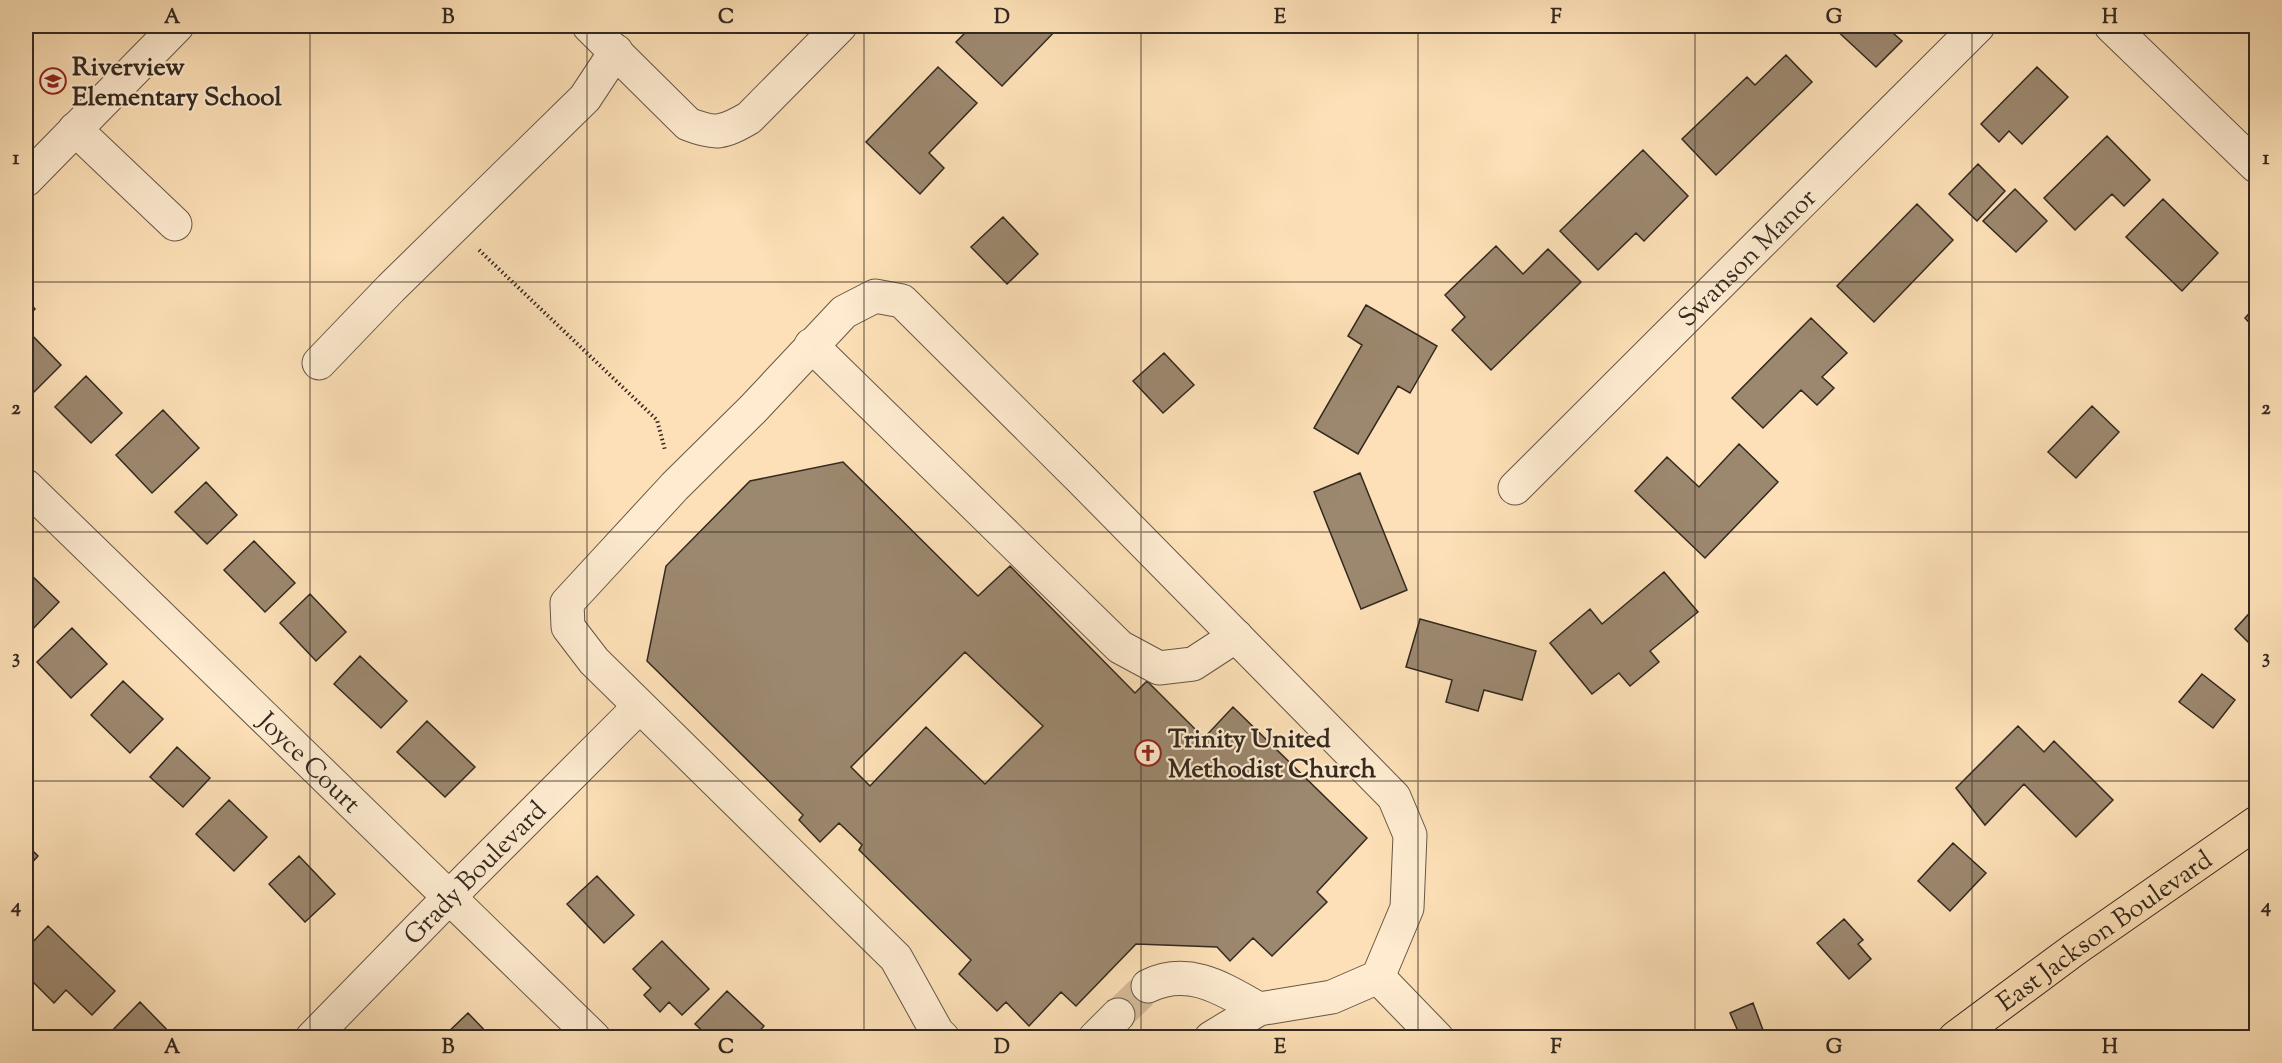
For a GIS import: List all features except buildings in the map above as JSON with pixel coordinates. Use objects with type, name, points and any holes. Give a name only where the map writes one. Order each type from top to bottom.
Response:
[{"type":"main road","name":"East Jackson Boulevard","points":[[1955,1038],[2075,949],[2256,824]]},
{"type":"street","points":[[26,180],[177,26]]},
{"type":"street","points":[[590,26],[688,123],[710,132],[730,128],[748,118],[840,26]]},
{"type":"street","name":"Swanson Manor","points":[[1515,488],[1978,26]]},
{"type":"street","points":[[2111,26],[2256,166]]},
{"type":"street","points":[[319,363],[585,98],[616,51]]},
{"type":"street","points":[[75,129],[175,224]]},
{"type":"street","points":[[943,1038],[937,1032],[896,958],[639,707],[594,661],[568,627],[567,603],[675,486],[753,409],[844,312],[875,296],[902,301],[1394,797],[1410,835],[1407,908],[1378,977],[1332,997],[1259,1009],[1211,1038]]},
{"type":"street","points":[[811,345],[1120,647],[1159,668],[1193,664],[1236,636]]},
{"type":"street","name":"Joyce Court","points":[[26,486],[594,1038]]},
{"type":"street","name":"Grady Boulevard","points":[[312,1038],[639,707]]},
{"type":"street","points":[[1148,986],[1160,980],[1185,977],[1216,986],[1259,1009]]},
{"type":"street","points":[[1378,977],[1437,1038]]},
{"type":"street","points":[[1095,1038],[1118,1015]]},
{"type":"path","points":[[454,226],[657,420],[675,486]]},
{"type":"tunnel","points":[[1118,1015],[1148,986]]},
{"type":"place","name":"Riverview Elementary School","points":[[53,81]]},
{"type":"place","name":"Trinity United Methodist Church","points":[[1148,753]]}]
